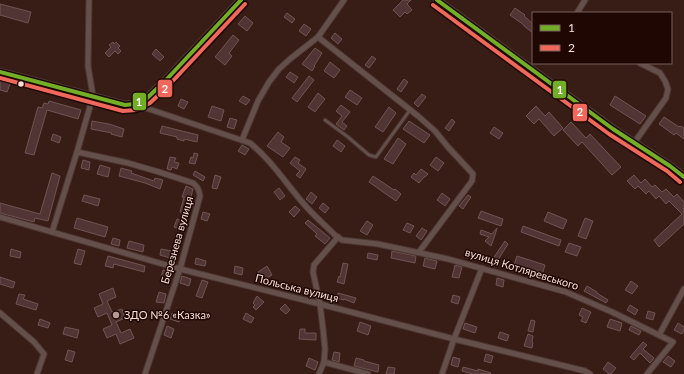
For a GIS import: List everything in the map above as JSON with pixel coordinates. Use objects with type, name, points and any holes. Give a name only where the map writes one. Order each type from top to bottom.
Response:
[{"type":"main road","points":[[0,72],[124,105],[134,104],[146,99],[166,80],[241,0]]},
{"type":"main road","points":[[437,0],[613,129],[670,166],[684,177]]},
{"type":"street","points":[[52,232],[92,96],[88,66],[89,0]]},
{"type":"street","points":[[242,140],[258,101],[269,82],[279,69],[318,37],[344,0]]},
{"type":"street","points":[[578,12],[585,0]]},
{"type":"street","points":[[318,37],[410,110],[434,131],[473,174],[472,181],[419,252]]},
{"type":"street","points":[[634,143],[666,98],[668,88],[660,73],[642,64]]},
{"type":"street","points":[[134,104],[250,143],[269,160],[304,204],[338,237],[314,265],[313,272],[320,304],[325,349],[324,362],[319,374]]},
{"type":"street","name":"Березнева вулиця","points":[[76,152],[128,163],[166,174],[193,183],[197,186],[200,196],[180,269],[145,374]]},
{"type":"street","name":"Польська вулиця","points":[[0,217],[180,269],[550,362],[585,371],[590,374]]},
{"type":"street","name":"вулиця Котляревського","points":[[338,237],[342,240],[378,244],[419,252],[482,268],[566,292],[612,312],[673,342],[647,374]]},
{"type":"street","points":[[442,374],[482,268]]},
{"type":"street","points":[[658,335],[684,289]]},
{"type":"street","points":[[0,313],[34,342],[44,354],[37,374]]},
{"type":"street","points":[[324,362],[368,374]]},
{"type":"lane","points":[[325,120],[369,155],[376,157],[410,110]]},
{"type":"building","points":[[403,0],[411,0],[407,4],[412,10],[407,14],[405,12],[400,17],[393,10]]},
{"type":"building","points":[[0,4],[31,12],[28,23],[0,15]]},
{"type":"building","points":[[515,8],[525,15],[524,16],[532,23],[532,32],[524,25],[510,15]]},
{"type":"building","points":[[287,13],[295,19],[292,23],[284,17]]},
{"type":"building","points":[[245,16],[253,23],[247,31],[238,24]]},
{"type":"building","points":[[304,24],[311,29],[306,36],[299,31]]},
{"type":"building","points":[[335,33],[342,39],[338,44],[331,38]]},
{"type":"building","points":[[233,35],[239,40],[229,53],[232,56],[225,65],[215,57]]},
{"type":"building","points":[[113,42],[114,44],[116,42],[120,46],[118,48],[121,51],[118,54],[115,51],[109,57],[105,53],[111,47],[109,45]]},
{"type":"building","points":[[315,48],[322,53],[312,71],[302,64]]},
{"type":"building","points":[[156,49],[164,57],[160,61],[152,54]]},
{"type":"building","points":[[372,56],[376,59],[369,68],[365,65]]},
{"type":"building","points":[[330,62],[340,70],[334,78],[324,71]]},
{"type":"building","points":[[290,72],[298,77],[294,83],[286,77]]},
{"type":"building","points":[[309,76],[314,80],[297,102],[292,98]]},
{"type":"building","points":[[404,79],[408,82],[401,92],[397,89]]},
{"type":"building","points":[[0,81],[10,84],[7,92],[0,90]]},
{"type":"building","points":[[350,90],[362,98],[357,105],[345,97]]},
{"type":"building","points":[[318,93],[325,99],[315,112],[308,107]]},
{"type":"building","points":[[422,94],[426,97],[418,107],[414,103]]},
{"type":"building","points":[[243,96],[250,100],[246,105],[239,101]]},
{"type":"building","points":[[615,96],[646,116],[640,124],[610,105]]},
{"type":"building","points":[[181,99],[188,102],[184,109],[178,106]]},
{"type":"building","points":[[49,101],[81,110],[78,119],[47,110],[34,155],[25,153],[38,107],[42,108],[44,103],[48,104]]},
{"type":"building","points":[[341,105],[350,112],[342,122],[347,126],[344,130],[336,124],[342,116],[336,111]]},
{"type":"building","points":[[212,106],[224,110],[221,121],[208,117]]},
{"type":"building","points":[[536,106],[545,116],[549,112],[563,128],[554,136],[539,119],[534,124],[526,116]]},
{"type":"building","points":[[389,107],[396,113],[383,132],[375,127]]},
{"type":"building","points":[[664,117],[679,127],[684,128],[684,139],[676,133],[674,135],[659,124]]},
{"type":"building","points":[[230,118],[237,120],[234,129],[227,127]]},
{"type":"building","points":[[452,119],[455,122],[449,131],[445,128]]},
{"type":"building","points":[[92,121],[109,124],[124,129],[122,137],[111,134],[112,133],[91,129]]},
{"type":"building","points":[[409,121],[430,135],[424,143],[403,129]]},
{"type":"building","points":[[571,122],[586,138],[590,134],[621,167],[612,175],[582,142],[578,146],[563,130]]},
{"type":"building","points":[[162,126],[198,135],[197,142],[184,139],[184,141],[177,139],[177,137],[160,133]]},
{"type":"building","points":[[494,127],[503,133],[499,139],[490,133]]},
{"type":"building","points":[[278,132],[284,137],[281,142],[290,148],[283,157],[267,146]]},
{"type":"building","points":[[53,134],[61,137],[59,143],[51,140]]},
{"type":"building","points":[[398,138],[406,144],[393,164],[384,159]]},
{"type":"building","points":[[337,140],[345,146],[341,152],[333,146]]},
{"type":"building","points":[[242,145],[249,149],[245,155],[238,151]]},
{"type":"building","points":[[194,153],[198,154],[195,164],[189,163],[191,157],[193,158]]},
{"type":"building","points":[[170,157],[176,158],[174,162],[179,163],[177,169],[172,167],[171,170],[167,169]]},
{"type":"building","points":[[295,157],[300,160],[298,163],[306,169],[300,178],[296,175],[300,171],[290,163]]},
{"type":"building","points":[[436,157],[444,163],[438,171],[430,165]]},
{"type":"building","points":[[83,160],[90,162],[89,170],[81,168]]},
{"type":"building","points":[[100,165],[110,168],[108,177],[97,174]]},
{"type":"building","points":[[121,168],[132,171],[131,173],[154,181],[155,178],[163,180],[160,189],[119,176]]},
{"type":"building","points":[[421,169],[428,174],[419,183],[411,177],[414,173],[416,175]]},
{"type":"building","points":[[195,171],[205,177],[203,181],[193,175]]},
{"type":"building","points":[[52,173],[60,176],[48,221],[35,218],[34,222],[0,213],[0,203],[40,214]]},
{"type":"building","points":[[215,175],[221,177],[217,189],[212,188]]},
{"type":"building","points":[[634,175],[641,183],[645,179],[652,187],[655,185],[662,192],[666,189],[674,197],[677,194],[684,202],[684,224],[659,247],[654,240],[682,214],[669,201],[666,204],[659,196],[656,199],[649,191],[646,194],[638,186],[635,189],[627,181]]},
{"type":"building","points":[[373,176],[401,194],[396,201],[369,182]]},
{"type":"building","points":[[186,186],[193,189],[187,213],[180,212],[184,197],[182,197]]},
{"type":"building","points":[[279,188],[285,196],[280,200],[274,192]]},
{"type":"building","points":[[311,192],[317,197],[312,204],[306,199]]},
{"type":"building","points":[[442,193],[450,199],[445,206],[437,200]]},
{"type":"building","points":[[84,195],[100,199],[98,206],[82,201]]},
{"type":"building","points":[[468,195],[471,197],[463,209],[459,206]]},
{"type":"building","points":[[323,203],[329,208],[325,213],[319,208]]},
{"type":"building","points":[[295,206],[300,210],[294,217],[289,212]]},
{"type":"building","points":[[481,211],[503,219],[501,226],[478,218]]},
{"type":"building","points":[[203,212],[210,214],[207,221],[201,219]]},
{"type":"building","points":[[548,212],[567,220],[563,229],[544,221]]},
{"type":"building","points":[[77,218],[108,227],[105,237],[74,228]]},
{"type":"building","points":[[585,218],[593,221],[586,239],[578,236]]},
{"type":"building","points":[[177,219],[184,221],[182,230],[174,227]]},
{"type":"building","points":[[308,220],[330,238],[325,244],[315,236],[317,234],[305,223]]},
{"type":"building","points":[[367,221],[373,225],[367,235],[360,231]]},
{"type":"building","points":[[407,223],[414,226],[410,233],[403,230]]},
{"type":"building","points":[[523,226],[561,240],[559,246],[521,232]]},
{"type":"building","points":[[422,228],[427,231],[421,240],[416,236]]},
{"type":"building","points":[[497,228],[491,246],[485,241],[489,237],[480,234],[481,230],[492,234]]},
{"type":"building","points":[[113,238],[120,240],[119,246],[111,244]]},
{"type":"building","points":[[129,241],[144,245],[143,252],[127,248]]},
{"type":"building","points":[[505,241],[508,244],[496,263],[492,260]]},
{"type":"building","points":[[569,243],[581,247],[577,256],[565,252]]},
{"type":"building","points":[[11,249],[21,252],[20,258],[10,256]]},
{"type":"building","points":[[78,249],[85,251],[81,265],[74,263]]},
{"type":"building","points":[[161,249],[172,251],[170,258],[160,255]]},
{"type":"building","points":[[392,251],[416,256],[415,263],[391,258]]},
{"type":"building","points":[[368,253],[378,255],[377,260],[367,258]]},
{"type":"building","points":[[108,256],[145,266],[144,272],[114,264],[113,268],[105,266]]},
{"type":"building","points":[[517,256],[545,265],[542,275],[514,265]]},
{"type":"building","points":[[196,258],[206,261],[205,266],[195,264]]},
{"type":"building","points":[[425,258],[437,261],[435,269],[423,266]]},
{"type":"building","points":[[343,263],[348,264],[344,284],[337,282],[339,276],[340,277]]},
{"type":"building","points":[[455,265],[462,267],[459,278],[452,277]]},
{"type":"building","points":[[235,266],[243,268],[242,275],[234,273]]},
{"type":"building","points":[[267,266],[272,275],[263,280],[258,272]]},
{"type":"building","points":[[163,270],[171,272],[170,279],[161,277]]},
{"type":"building","points":[[182,276],[191,279],[189,286],[180,283]]},
{"type":"building","points":[[0,277],[15,282],[13,288],[0,284]]},
{"type":"building","points":[[497,278],[504,280],[503,287],[496,285]]},
{"type":"building","points":[[202,280],[208,282],[202,298],[196,296]]},
{"type":"building","points":[[631,281],[638,286],[632,294],[625,290]]},
{"type":"building","points":[[587,286],[608,300],[606,303],[584,291]]},
{"type":"building","name":"ЗДО №6 «Казка»","points":[[113,288],[116,297],[107,301],[112,312],[122,309],[125,318],[116,322],[121,333],[130,329],[134,338],[120,344],[116,334],[107,338],[103,329],[112,325],[107,313],[98,317],[94,308],[103,304],[99,294]]},
{"type":"building","points":[[159,292],[166,294],[164,303],[156,302]]},
{"type":"building","points":[[338,293],[356,298],[354,303],[337,298]]},
{"type":"building","points":[[19,294],[25,295],[23,299],[38,304],[36,310],[16,304]]},
{"type":"building","points":[[453,295],[460,297],[458,304],[451,302]]},
{"type":"building","points":[[257,296],[264,302],[256,310],[253,307],[255,305],[253,303]]},
{"type":"building","points":[[285,304],[290,310],[286,314],[280,309]]},
{"type":"building","points":[[630,305],[638,310],[635,315],[627,310]]},
{"type":"building","points":[[582,308],[591,312],[586,323],[581,321],[583,317],[579,315]]},
{"type":"building","points":[[648,311],[655,313],[653,320],[646,318]]},
{"type":"building","points":[[172,313],[180,315],[179,322],[170,319]]},
{"type":"building","points":[[246,313],[254,318],[251,323],[243,319]]},
{"type":"building","points":[[40,319],[50,323],[48,328],[38,325]]},
{"type":"building","points":[[610,319],[622,323],[620,331],[607,327]]},
{"type":"building","points":[[531,320],[535,321],[533,332],[528,331]]},
{"type":"building","points":[[360,322],[371,326],[368,335],[357,331]]},
{"type":"building","points":[[465,323],[477,327],[475,333],[463,329]]},
{"type":"building","points":[[678,323],[684,327],[682,334],[674,330]]},
{"type":"building","points":[[167,326],[174,329],[171,338],[164,335]]},
{"type":"building","points":[[631,326],[641,331],[639,335],[629,330]]},
{"type":"building","points":[[65,327],[79,330],[77,338],[63,334]]},
{"type":"building","points":[[300,329],[305,329],[305,333],[316,333],[316,340],[299,339]]},
{"type":"building","points":[[500,332],[509,335],[507,341],[498,338]]},
{"type":"building","points":[[528,334],[533,336],[532,348],[524,346]]},
{"type":"building","points":[[643,342],[647,345],[643,349],[654,358],[650,363],[640,353],[634,360],[630,357]]},
{"type":"building","points":[[68,350],[75,352],[72,362],[65,360]]},
{"type":"building","points":[[334,352],[340,353],[339,362],[332,360]]},
{"type":"building","points":[[486,354],[493,356],[491,363],[484,361]]},
{"type":"building","points":[[668,356],[675,361],[671,367],[663,362]]},
{"type":"building","points":[[453,357],[460,359],[458,367],[451,365]]},
{"type":"building","points":[[309,358],[318,362],[315,370],[306,366]]},
{"type":"building","points":[[356,358],[379,365],[378,372],[354,366]]},
{"type":"building","points":[[608,362],[616,368],[611,374],[603,369]]},
{"type":"building","points":[[388,367],[395,368],[394,374],[386,374]]},
{"type":"building","points":[[463,367],[491,373],[472,374],[462,371]]},
{"type":"transit line","name":"1","points":[[0,72],[125,105],[134,104],[146,99],[166,80],[241,0]]},
{"type":"transit line","name":"1","points":[[437,0],[613,129],[670,166],[684,177]]},
{"type":"transit line","name":"2","points":[[0,78],[123,111],[136,110],[150,103],[170,84],[245,4]]},
{"type":"transit line","name":"2","points":[[433,5],[609,134],[667,171],[680,182]]},
{"type":"place","name":"ЗДО №6 «Казка»","points":[[116,315]]}]
